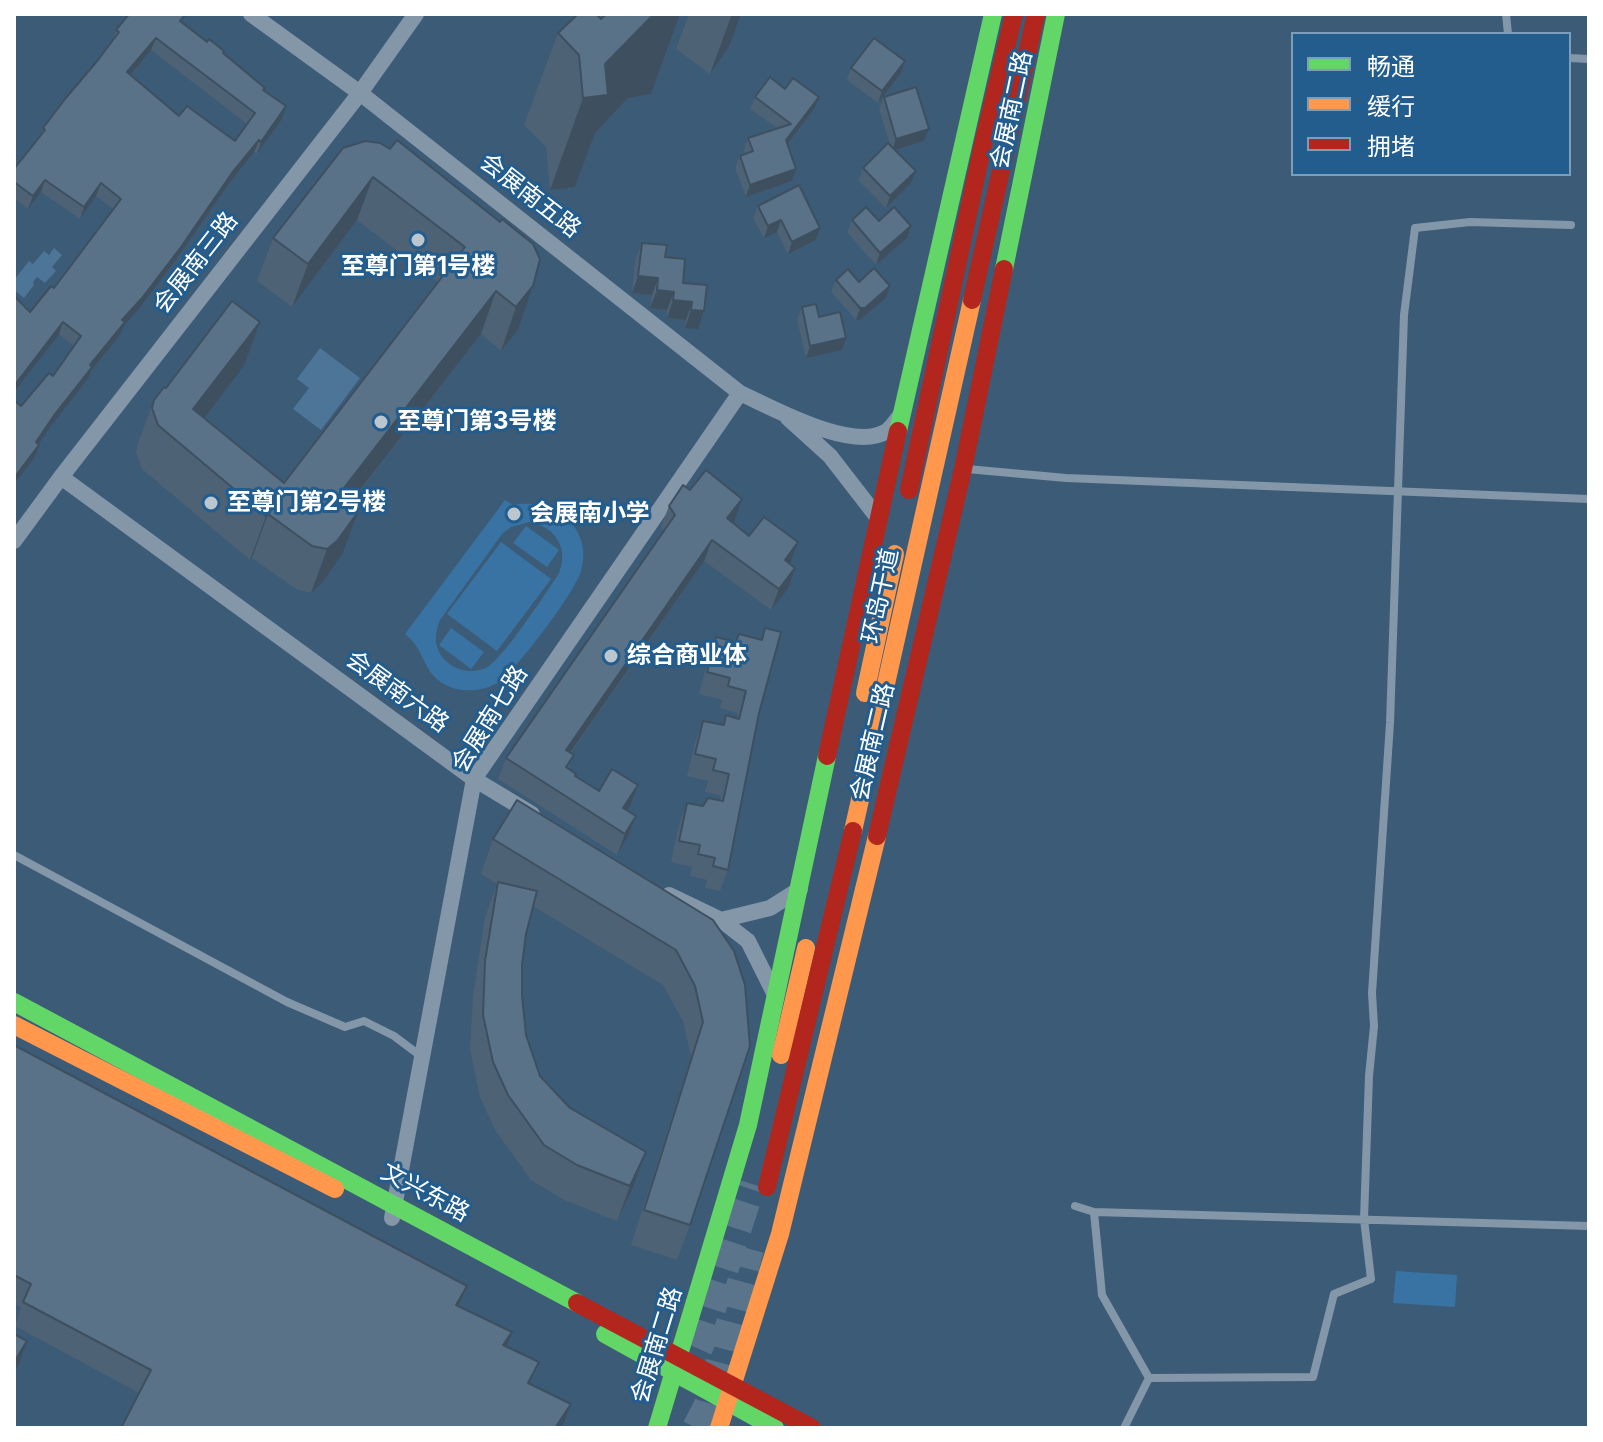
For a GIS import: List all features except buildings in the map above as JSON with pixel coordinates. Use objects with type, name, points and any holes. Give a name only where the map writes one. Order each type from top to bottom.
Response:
[{"type":"main road","name":"会展南二路","points":[[657,1428],[748,1125],[878,518],[993,14]]},
{"type":"main road","points":[[907,502],[983,144],[1014,14]]},
{"type":"main road","name":"环岛干道","points":[[827,861],[759,1186],[858,812],[1036,14]]},
{"type":"main road","name":"会展南二路","points":[[719,1428],[780,1234],[844,976],[963,469],[1056,14]]},
{"type":"main road","name":"环岛干道","points":[[860,715],[900,532]]},
{"type":"main road","name":"文兴东路","points":[[14,1002],[676,1364],[730,1395],[775,1428]]},
{"type":"main road","name":"文兴东路","points":[[14,1025],[393,1211]]},
{"type":"main road","name":"文兴东路","points":[[730,1395],[812,1428]]},
{"type":"street","name":"会展南五路","points":[[251,14],[360,93],[740,393],[781,412]]},
{"type":"street","name":"会展南三路","points":[[14,541],[360,93],[416,14]]},
{"type":"street","name":"会展南七路","points":[[393,1211],[474,779],[740,393]]},
{"type":"street","points":[[781,412],[847,436],[869,436],[887,431],[901,414]]},
{"type":"street","points":[[781,412],[830,456],[878,518]]},
{"type":"street","name":"会展南六路","points":[[61,477],[474,779],[551,826]]},
{"type":"street","points":[[651,887],[721,920],[748,941],[776,997]]},
{"type":"street","points":[[721,920],[770,908],[800,889]]},
{"type":"lane","points":[[1149,1378],[1313,1377],[1334,1294],[1371,1279],[1364,1219],[1369,1076],[1374,1026],[1372,993],[1390,723],[1404,315],[1415,228],[1470,222],[1571,225]]},
{"type":"lane","points":[[963,469],[1066,478],[1589,499]]},
{"type":"lane","points":[[14,855],[287,1002],[345,1027],[364,1021],[394,1036],[422,1057]]},
{"type":"lane","points":[[1075,1206],[1094,1212],[1589,1226]]},
{"type":"lane","points":[[1094,1212],[1102,1295],[1149,1378]]},
{"type":"lane","points":[[1124,1428],[1149,1378]]},
{"type":"shaded area","points":[[54,248],[62,255],[52,267],[56,271],[45,283],[37,277],[24,298],[14,290],[14,280],[29,261],[33,264],[44,251],[49,255]]},
{"type":"shaded area","points":[[320,348],[360,378],[321,430],[293,409],[309,388],[297,379]]},
{"type":"shaded area","points":[[505,500],[513,505],[528,504],[556,511],[576,529],[583,555],[577,581],[530,648],[497,683],[472,690],[456,689],[445,684],[430,671],[405,634]],"holes":[[[529,522],[553,534],[561,548],[558,575],[524,625],[493,662],[475,671],[454,667],[441,656],[437,646],[440,620],[502,534],[511,527]]]},
{"type":"shaded area","points":[[526,526],[559,550],[547,567],[513,543]]},
{"type":"shaded area","points":[[501,542],[551,579],[497,651],[447,614]]},
{"type":"shaded area","points":[[451,628],[484,652],[471,669],[439,645]]},
{"type":"shaded area","points":[[1396,1271],[1457,1275],[1455,1307],[1393,1303]]},
{"type":"tunnel","points":[[681,1387],[701,1343],[752,1184]]},
{"type":"tunnel","points":[[696,1428],[708,1405],[750,1249]]},
{"type":"traffic: fast","points":[[898,431],[993,14]]},
{"type":"traffic: fast","points":[[1004,269],[1056,14]]},
{"type":"traffic: fast","points":[[657,1428],[748,1125],[827,756]]},
{"type":"traffic: fast","points":[[14,1002],[577,1303]]},
{"type":"traffic: fast","points":[[605,1334],[775,1428]]},
{"type":"traffic: slow","points":[[853,831],[972,300]]},
{"type":"traffic: slow","points":[[865,693],[895,554]]},
{"type":"traffic: slow","points":[[719,1428],[780,1234],[877,836]]},
{"type":"traffic: slow","points":[[781,1055],[806,948]]},
{"type":"traffic: slow","points":[[14,1025],[335,1189]]},
{"type":"traffic: jam","points":[[909,490],[1014,14]]},
{"type":"traffic: jam","points":[[972,300],[1036,14]]},
{"type":"traffic: jam","points":[[877,836],[963,469],[1004,269]]},
{"type":"traffic: jam","points":[[827,756],[898,431]]},
{"type":"traffic: jam","points":[[767,1187],[853,831]]},
{"type":"traffic: jam","points":[[577,1303],[812,1428]]},
{"type":"place","name":"至尊门第1号楼","points":[[418,240]]},
{"type":"place","name":"至尊门第3号楼","points":[[381,422]]},
{"type":"place","name":"至尊门第2号楼","points":[[211,503]]},
{"type":"place","name":"会展南小学","points":[[514,514]]},
{"type":"place","name":"综合商业体","points":[[611,656]]}]
